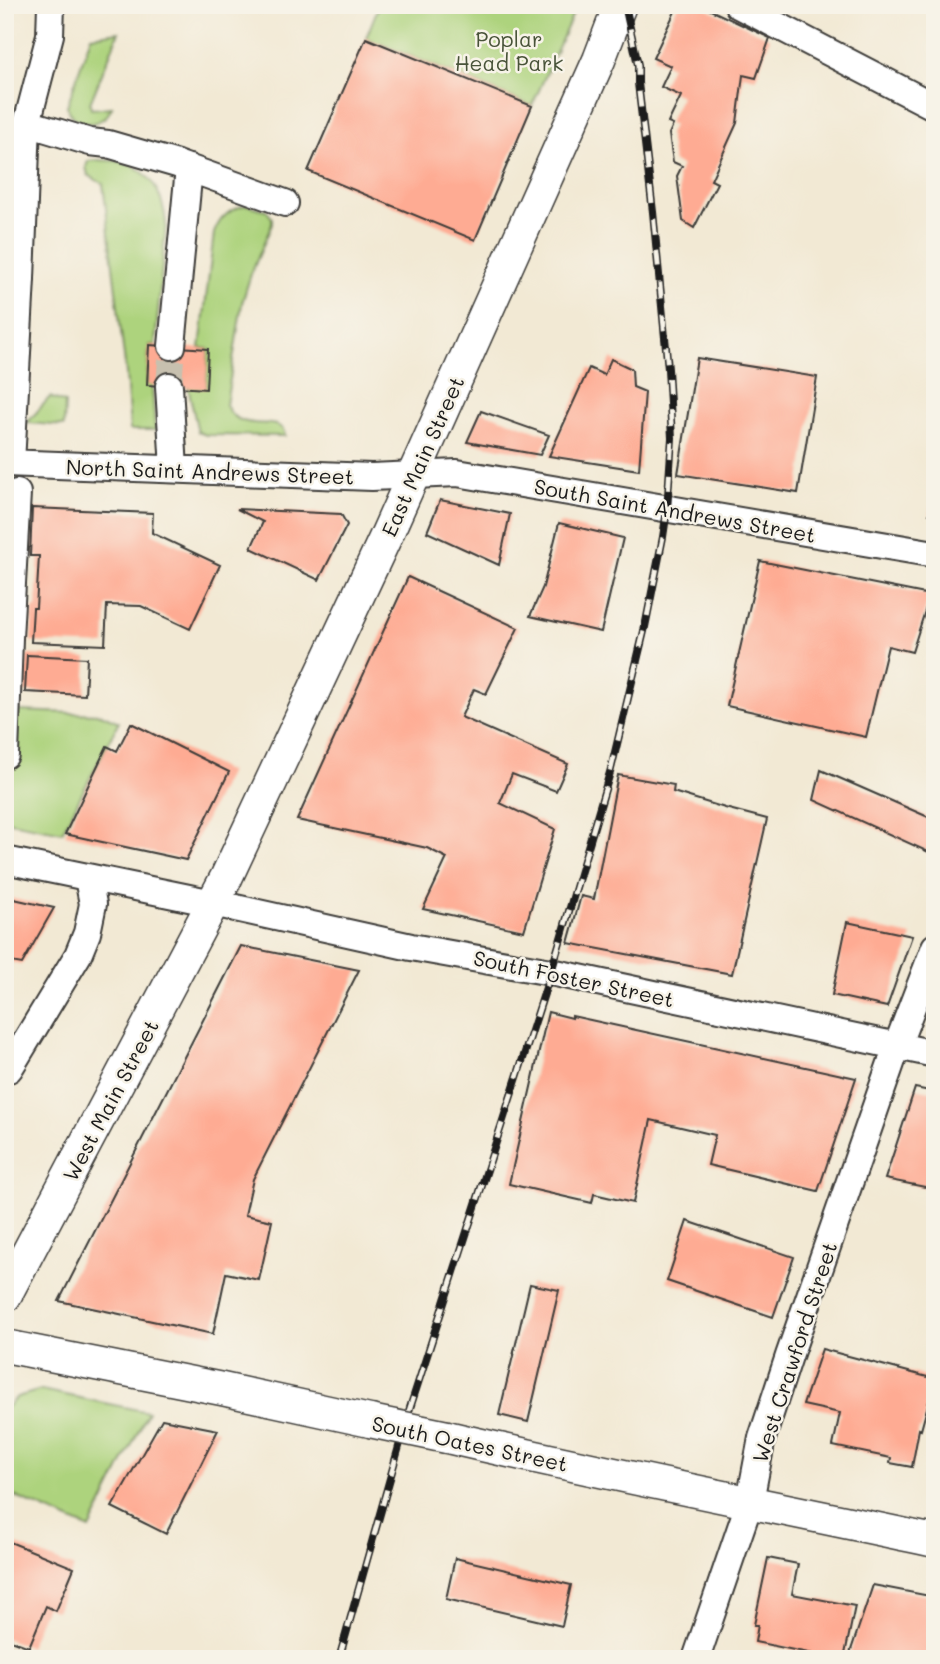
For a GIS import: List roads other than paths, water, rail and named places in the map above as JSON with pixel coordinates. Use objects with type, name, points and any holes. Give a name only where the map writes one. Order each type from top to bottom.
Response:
[{"type":"main road","points":[[595,5],[598,60]]},
{"type":"main road","name":"East Main Street","points":[[213,903],[414,475],[621,5]]},
{"type":"main road","name":"West Main Street","points":[[5,1296],[213,903]]},
{"type":"main road","name":"South Oates Street","points":[[5,1346],[222,1389],[591,1470],[935,1541]]},
{"type":"street","points":[[8,463],[21,279],[27,123],[50,35],[51,5]]},
{"type":"street","points":[[738,5],[935,107]]},
{"type":"street","points":[[27,123],[189,168],[285,203]]},
{"type":"street","points":[[172,346],[189,168]]},
{"type":"street","points":[[169,386],[174,469]]},
{"type":"street","name":"North Saint Andrews Street","points":[[8,463],[372,477],[414,475]]},
{"type":"street","name":"South Saint Andrews Street","points":[[414,475],[457,473],[935,554]]},
{"type":"street","points":[[5,755],[7,638],[18,493]]},
{"type":"street","name":"South Foster Street","points":[[5,860],[411,947],[551,972],[935,1054]]},
{"type":"street","points":[[7,1068],[78,955],[87,933],[93,904],[88,878]]},
{"type":"street","name":"West Crawford Street","points":[[695,1659],[750,1501],[761,1438],[897,1046],[935,947]]},
{"type":"tunnel","points":[[169,386],[172,346]]},
{"type":"railway","points":[[339,1659],[409,1411],[551,972],[611,769],[645,627],[663,537],[672,438],[668,369],[638,65],[625,5]]},
{"type":"park label","name":"Poplar Head Park","points":[[509,50]]}]
